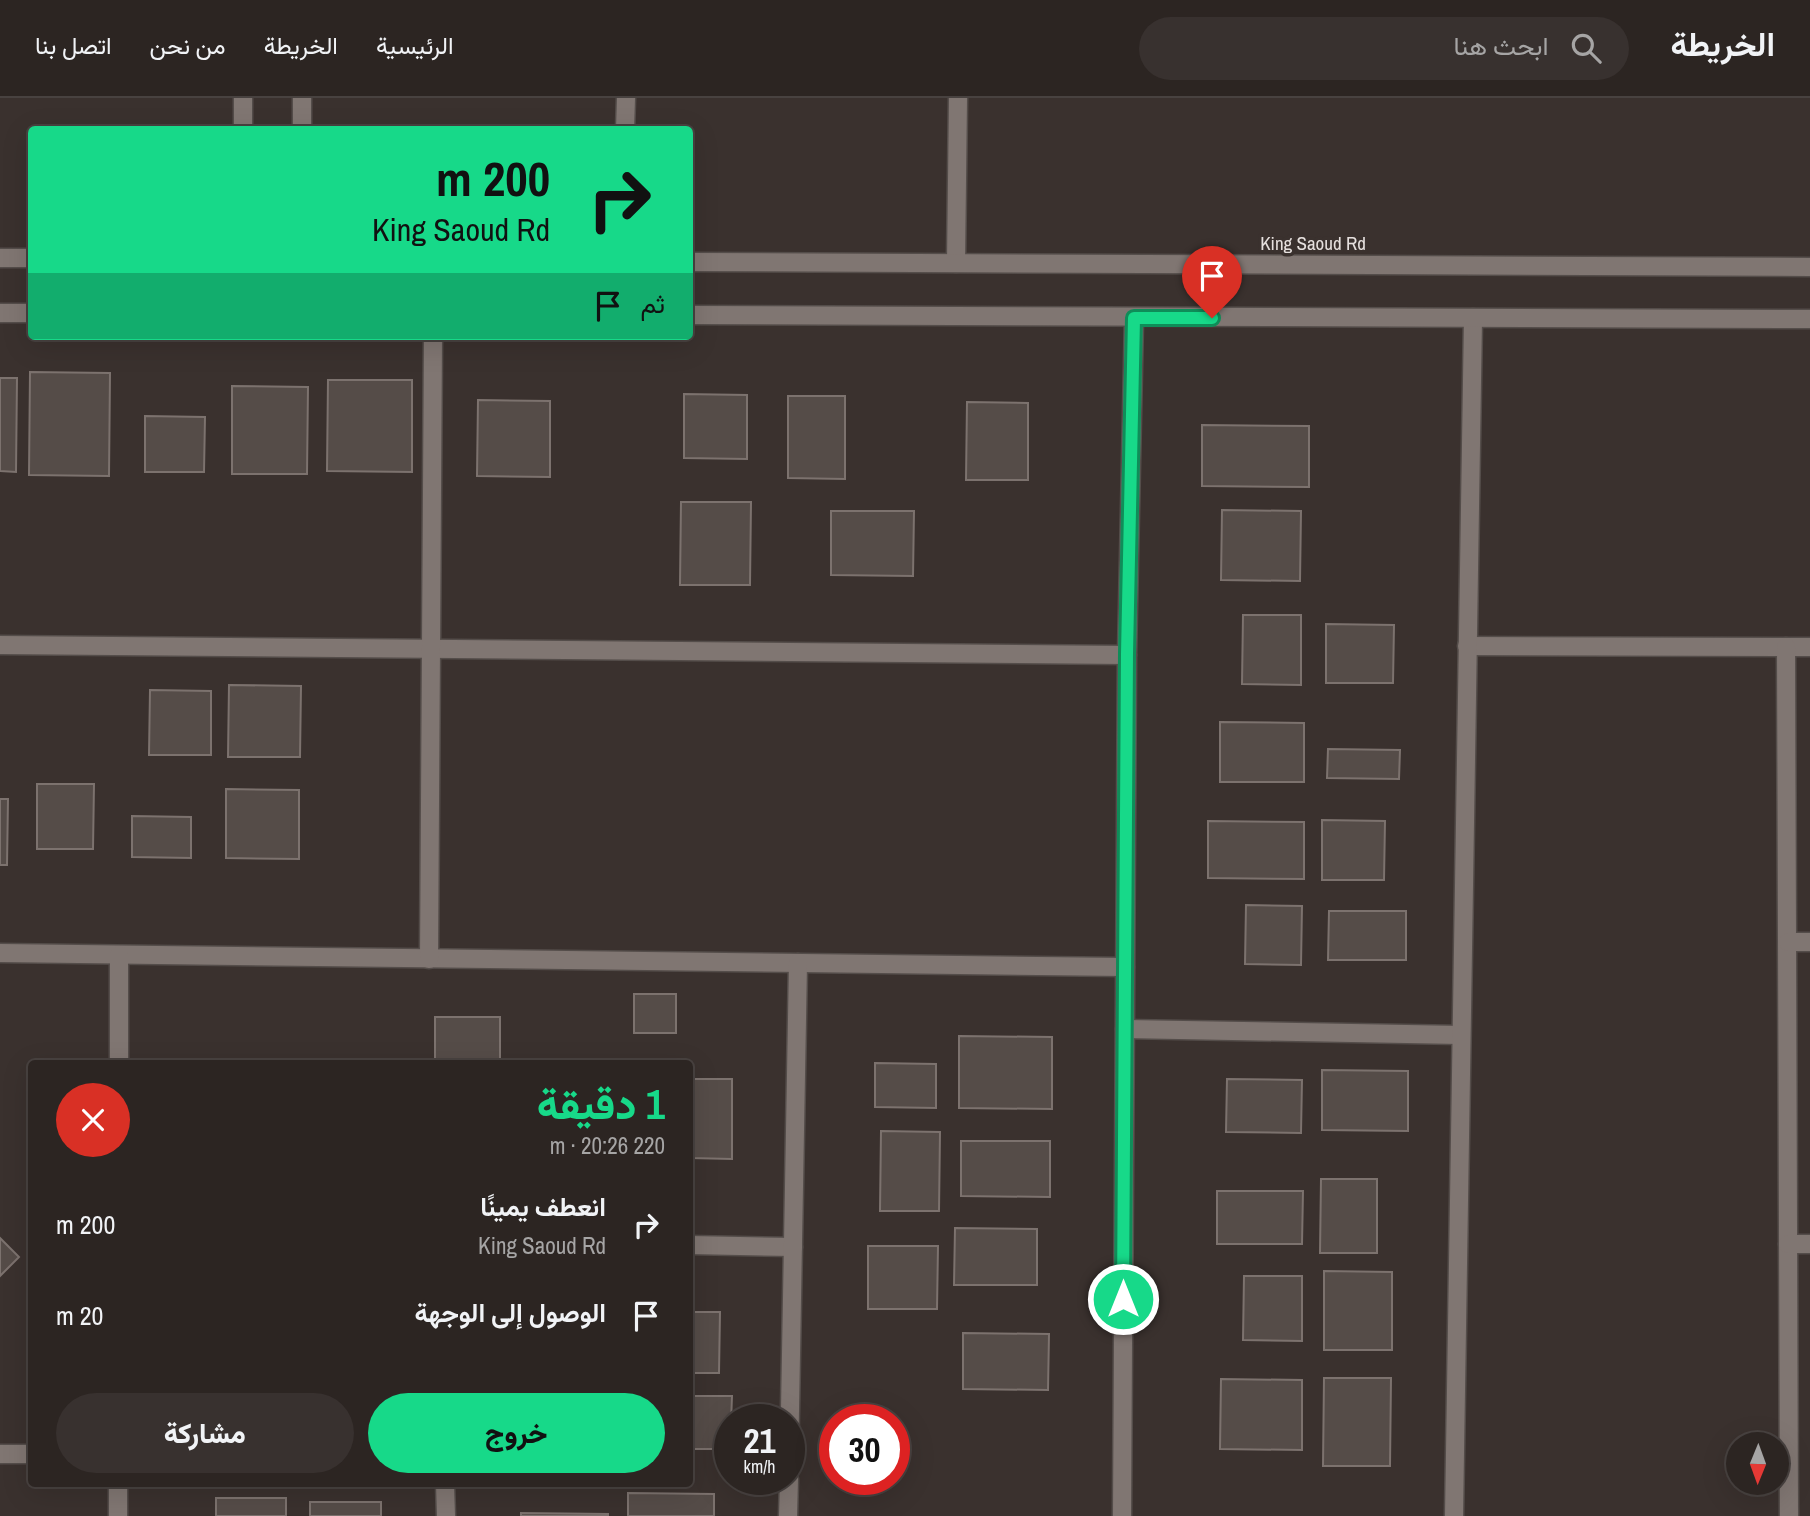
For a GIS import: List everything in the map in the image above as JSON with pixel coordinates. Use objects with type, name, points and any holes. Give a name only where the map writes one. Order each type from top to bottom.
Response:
[{"type":"street","points":[[243,98],[243,126]]},
{"type":"street","points":[[302,98],[302,126]]},
{"type":"street","points":[[625,98],[625,126]]},
{"type":"street","points":[[956,263],[958,98]]},
{"type":"street","points":[[0,258],[28,258]]},
{"type":"street","name":"King Saoud Rd","points":[[693,261],[1810,267]]},
{"type":"street","points":[[0,313],[28,313]]},
{"type":"street","points":[[693,315],[1810,319]]},
{"type":"street","points":[[1122,1516],[1127,654],[1134,318]]},
{"type":"street","points":[[1454,1516],[1473,318]]},
{"type":"street","points":[[429,959],[433,340]]},
{"type":"street","points":[[0,645],[1127,654]]},
{"type":"street","points":[[1467,646],[1810,647]]},
{"type":"street","points":[[1786,647],[1789,1516]]},
{"type":"street","points":[[1788,942],[1810,942]]},
{"type":"street","points":[[0,953],[1125,967]]},
{"type":"street","points":[[119,955],[119,1060]]},
{"type":"street","points":[[790,1404],[798,963]]},
{"type":"street","points":[[1125,1029],[1461,1034]]},
{"type":"street","points":[[1788,1244],[1810,1244]]},
{"type":"street","points":[[693,1245],[793,1247]]},
{"type":"street","points":[[0,1454],[28,1454]]},
{"type":"street","points":[[118,1487],[118,1516]]},
{"type":"street","points":[[446,1487],[446,1516]]},
{"type":"street","points":[[788,1516],[789,1495]]},
{"type":"building","points":[[30,372],[110,373],[109,476],[29,475]]},
{"type":"building","points":[[0,378],[17,378],[16,472],[0,471]]},
{"type":"building","points":[[328,380],[412,380],[412,472],[327,471]]},
{"type":"building","points":[[232,386],[308,387],[307,474],[232,474]]},
{"type":"building","points":[[684,394],[747,395],[747,459],[684,458]]},
{"type":"building","points":[[788,396],[845,396],[845,479],[788,478]]},
{"type":"building","points":[[478,400],[550,401],[550,477],[477,476]]},
{"type":"building","points":[[967,402],[1028,403],[1028,480],[966,480]]},
{"type":"building","points":[[145,416],[205,417],[204,472],[145,472]]},
{"type":"building","points":[[1202,425],[1309,426],[1309,487],[1202,486]]},
{"type":"building","points":[[681,502],[751,502],[750,585],[680,585]]},
{"type":"building","points":[[1222,510],[1301,511],[1300,581],[1221,580]]},
{"type":"building","points":[[831,511],[914,511],[913,576],[831,575]]},
{"type":"building","points":[[1243,615],[1301,615],[1301,685],[1242,684]]},
{"type":"building","points":[[1326,624],[1394,625],[1393,683],[1326,683]]},
{"type":"building","points":[[229,685],[301,686],[300,757],[228,757]]},
{"type":"building","points":[[150,690],[211,691],[211,755],[149,755]]},
{"type":"building","points":[[1220,722],[1304,723],[1304,782],[1220,782]]},
{"type":"building","points":[[1328,749],[1400,750],[1399,779],[1327,778]]},
{"type":"building","points":[[37,784],[94,784],[93,849],[37,849]]},
{"type":"building","points":[[226,789],[299,790],[299,859],[226,858]]},
{"type":"building","points":[[0,799],[8,799],[7,865],[0,865]]},
{"type":"building","points":[[132,816],[191,817],[191,858],[132,857]]},
{"type":"building","points":[[1322,820],[1385,821],[1384,880],[1322,880]]},
{"type":"building","points":[[1208,821],[1304,822],[1304,879],[1208,878]]},
{"type":"building","points":[[1246,905],[1302,906],[1301,965],[1245,964]]},
{"type":"building","points":[[1329,911],[1406,911],[1406,960],[1328,960]]},
{"type":"building","points":[[634,994],[676,994],[676,1033],[634,1033]]},
{"type":"building","points":[[435,1017],[500,1017],[500,1060],[435,1060]]},
{"type":"building","points":[[959,1036],[1052,1037],[1052,1109],[959,1108]]},
{"type":"building","points":[[875,1063],[936,1064],[936,1108],[875,1107]]},
{"type":"building","points":[[1322,1070],[1408,1071],[1408,1131],[1322,1130]]},
{"type":"building","points":[[693,1079],[732,1079],[732,1159],[693,1158]]},
{"type":"building","points":[[1227,1079],[1302,1080],[1301,1133],[1226,1132]]},
{"type":"building","points":[[881,1131],[940,1132],[939,1211],[880,1211]]},
{"type":"building","points":[[961,1141],[1050,1141],[1050,1197],[961,1196]]},
{"type":"building","points":[[1321,1179],[1377,1179],[1377,1253],[1320,1253]]},
{"type":"building","points":[[1217,1191],[1303,1191],[1302,1244],[1217,1244]]},
{"type":"building","points":[[955,1228],[1037,1229],[1037,1285],[954,1285]]},
{"type":"building","points":[[0,1238],[19,1257],[0,1276]]},
{"type":"building","points":[[868,1246],[938,1246],[937,1309],[868,1309]]},
{"type":"building","points":[[1324,1271],[1392,1272],[1392,1350],[1324,1350]]},
{"type":"building","points":[[1244,1276],[1302,1276],[1302,1341],[1243,1340]]},
{"type":"building","points":[[693,1312],[720,1312],[719,1373],[693,1373]]},
{"type":"building","points":[[963,1333],[1049,1334],[1048,1390],[963,1389]]},
{"type":"building","points":[[1324,1378],[1391,1378],[1390,1466],[1323,1466]]},
{"type":"building","points":[[1221,1379],[1302,1380],[1302,1450],[1220,1449]]},
{"type":"building","points":[[693,1396],[732,1396],[732,1404],[714,1404],[714,1449],[693,1449]]},
{"type":"building","points":[[628,1493],[714,1494],[714,1516],[628,1516]]},
{"type":"building","points":[[216,1498],[286,1498],[286,1516],[216,1516]]},
{"type":"building","points":[[310,1502],[381,1502],[381,1516],[310,1516]]},
{"type":"building","points":[[521,1513],[608,1514],[608,1516],[521,1516]]},
{"type":"route","points":[[1123,1299],[1127,654],[1134,318],[1212,318]]}]
